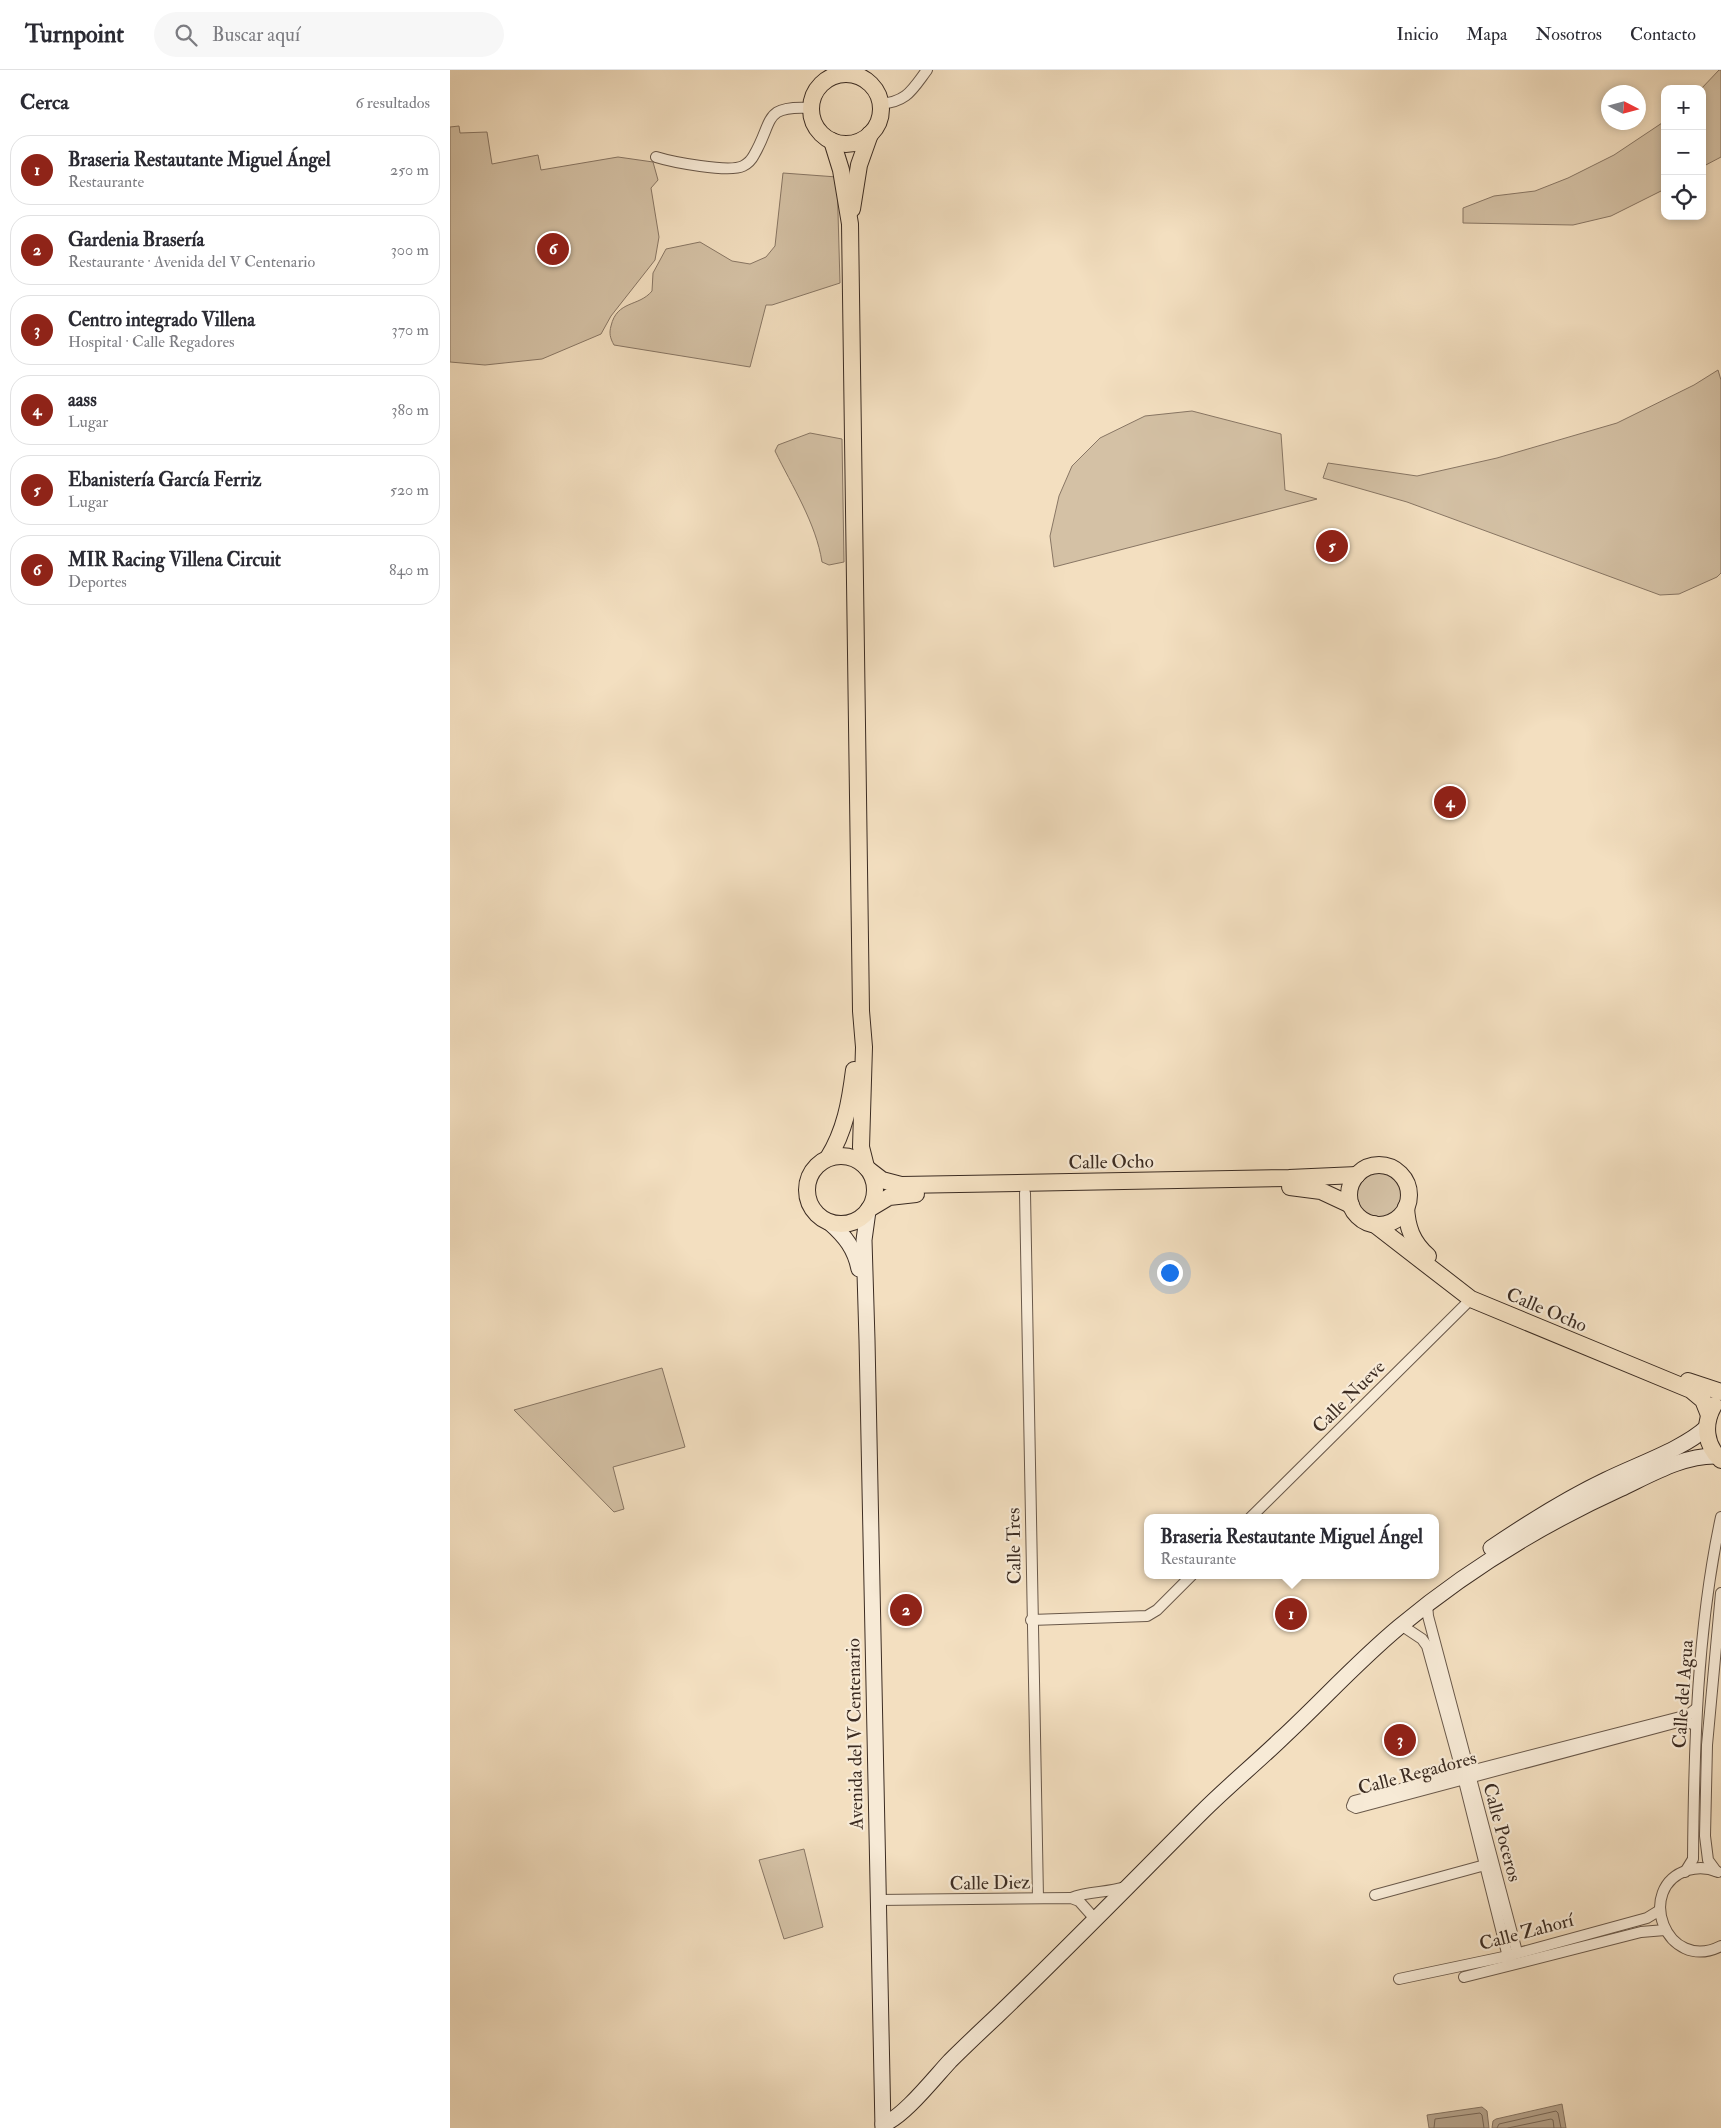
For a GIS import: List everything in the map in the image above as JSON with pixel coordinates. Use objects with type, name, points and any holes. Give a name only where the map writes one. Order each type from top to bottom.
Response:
[{"type":"main road","points":[[850,224],[859,165],[870,134],[878,120],[880,104],[877,93],[868,77],[862,78],[853,74],[834,73],[817,89],[811,108],[816,127],[823,135],[842,143],[862,140],[870,134]]},
{"type":"main road","points":[[832,140],[841,170],[850,224],[861,1011],[864,1047],[861,1148],[875,1185],[873,1202],[869,1210],[856,1221],[848,1224],[830,1223],[813,1211],[808,1202],[806,1192],[812,1172],[819,1164],[828,1158],[848,1156],[858,1160],[867,1168]]},
{"type":"main road","points":[[828,1158],[839,1139],[846,1117],[861,1011]]},
{"type":"main road","points":[[1381,1165],[1398,1172],[1407,1185],[1409,1192],[1406,1207],[1401,1215],[1393,1221],[1384,1224],[1374,1224],[1360,1218],[1351,1205],[1350,1189],[1357,1174],[1364,1169],[1381,1165]]},
{"type":"main road","name":"Calle Ocho","points":[[867,1168],[882,1180],[902,1185],[1289,1178],[1357,1174]]},
{"type":"main road","name":"Calle Ocho","points":[[869,1210],[885,1198],[900,1194],[1297,1187],[1321,1191],[1351,1205]]},
{"type":"main road","name":"Calle Ocho","points":[[1406,1207],[1410,1231],[1419,1248],[1472,1288],[1690,1382],[1721,1392]]},
{"type":"main road","name":"Calle Ocho","points":[[1374,1224],[1471,1299],[1691,1390],[1703,1400],[1708,1421],[1709,1442],[1719,1458]]},
{"type":"main road","points":[[1708,1421],[1713,1406],[1721,1398]]},
{"type":"street","points":[[880,104],[894,103],[902,100],[928,70]]},
{"type":"street","points":[[656,156],[675,163],[728,168],[744,166],[752,158],[769,120],[776,112],[793,107],[811,108]]},
{"type":"street","name":"Calle Tres","points":[[1025,1193],[1031,1620],[1038,1898]]},
{"type":"street","name":"Avenida del V Centenario","points":[[869,1210],[864,1240],[883,2126]]},
{"type":"street","name":"Avenida del V Centenario","points":[[830,1223],[843,1234],[856,1257],[867,1340]]},
{"type":"street","name":"Calle Nueve","points":[[1254,1514],[1471,1299]]},
{"type":"street","points":[[883,2126],[903,2111],[953,2059],[1131,1885],[1232,1783],[1300,1708],[1398,1618],[1479,1556],[1514,1532],[1577,1494],[1688,1442],[1708,1421]]},
{"type":"street","points":[[1232,1783],[1282,1739],[1349,1672],[1400,1626],[1427,1604],[1513,1546],[1586,1505],[1692,1458],[1719,1458]]},
{"type":"street","name":"Calle del Agua","points":[[1685,1872],[1694,1859],[1697,1708],[1704,1630],[1721,1517]]},
{"type":"street","points":[[1031,1620],[1141,1617],[1157,1610],[1188,1579]]},
{"type":"street","name":"Calle del Agua","points":[[1718,1872],[1708,1860],[1705,1836],[1707,1745],[1721,1592]]},
{"type":"street","name":"Calle Poceros","points":[[1427,1604],[1428,1616],[1466,1775],[1512,1958]]},
{"type":"street","name":"Calle Poceros","points":[[1400,1626],[1422,1639],[1427,1646],[1466,1775],[1486,1865],[1512,1958]]},
{"type":"street","name":"Calle Regadores","points":[[1696,1725],[1682,1721],[1466,1775],[1354,1801],[1352,1806],[1356,1808],[1466,1775],[1688,1715],[1697,1708]]},
{"type":"street","points":[[1375,1895],[1486,1865]]},
{"type":"street","points":[[1718,1872],[1700,1868],[1685,1872],[1674,1878],[1666,1887],[1661,1898],[1660,1910],[1665,1930],[1671,1938],[1689,1950],[1701,1951],[1721,1946]]},
{"type":"street","name":"Calle Diez","points":[[877,1900],[1071,1898],[1087,1894],[1110,1892],[1131,1885]]},
{"type":"street","points":[[1071,1898],[1079,1901],[1095,1919]]},
{"type":"street","name":"Calle Zahorí","points":[[1464,1977],[1512,1958],[1647,1918],[1660,1910]]},
{"type":"street","name":"Calle Zahorí","points":[[1398,1979],[1650,1930],[1665,1930]]},
{"type":"shaded area","points":[[1721,70],[1721,157],[1706,165],[1706,85]]},
{"type":"shaded area","points":[[1661,124],[1661,191],[1611,216],[1573,225],[1463,223],[1463,208],[1494,196],[1535,191],[1568,178],[1614,155]]},
{"type":"shaded area","points":[[459,126],[460,133],[487,132],[492,164],[538,155],[541,170],[618,157],[653,162],[658,180],[651,188],[659,237],[655,260],[611,316],[601,334],[542,359],[485,365],[450,362],[450,127]]},
{"type":"shaded area","points":[[783,173],[837,177],[840,283],[772,305],[766,305],[750,367],[614,345],[610,333],[614,318],[623,308],[641,300],[652,291],[653,273],[666,249],[700,242],[732,261],[750,264],[766,257],[775,246]]},
{"type":"shaded area","points":[[1718,370],[1721,380],[1721,573],[1717,577],[1679,594],[1660,595],[1407,502],[1323,478],[1328,463],[1417,476],[1497,458],[1617,423],[1694,385]]},
{"type":"shaded area","points":[[1192,411],[1281,434],[1285,490],[1317,499],[1054,567],[1050,536],[1059,496],[1072,466],[1100,438],[1145,416]]},
{"type":"shaded area","points":[[810,433],[842,439],[844,562],[829,565],[822,562],[815,533],[775,451],[778,445]]},
{"type":"shaded area","points":[[1375,1173],[1383,1173],[1395,1179],[1401,1195],[1395,1211],[1383,1217],[1375,1217],[1363,1211],[1357,1199],[1357,1191],[1363,1179]]},
{"type":"shaded area","points":[[662,1368],[685,1447],[613,1467],[624,1509],[614,1512],[514,1410]]},
{"type":"shaded area","points":[[804,1849],[823,1927],[784,1939],[759,1860]]},
{"type":"water","points":[[1562,2104],[1566,2128],[1492,2128],[1493,2121],[1496,2119]]},
{"type":"water","points":[[1482,2107],[1487,2111],[1489,2128],[1429,2128],[1427,2115]]},
{"type":"place","name":"MIR Racing Villena Circuit","points":[[553,249]]},
{"type":"place","name":"Ebanistería García Ferriz","points":[[1332,546]]},
{"type":"place","name":"aass","points":[[1450,802]]},
{"type":"place","name":"Gardenia Brasería","points":[[906,1610]]},
{"type":"place","name":"Braseria Restautante Miguel Ángel","points":[[1291,1614]]},
{"type":"place","name":"Centro integrado Villena","points":[[1400,1740]]}]
